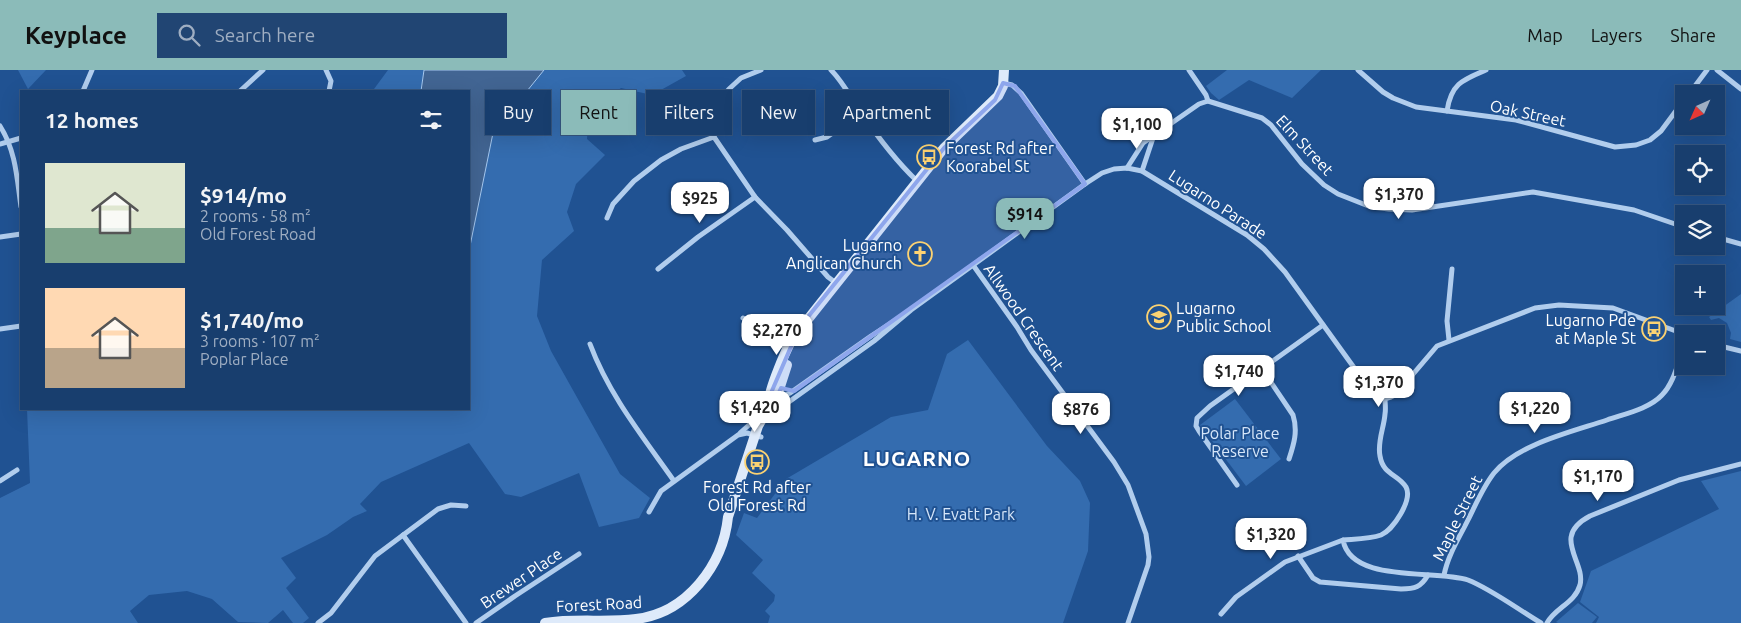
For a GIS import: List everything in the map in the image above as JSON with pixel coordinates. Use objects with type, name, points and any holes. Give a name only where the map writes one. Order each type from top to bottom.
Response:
[{"type":"street","points":[[83,90],[92,70]]},
{"type":"street","points":[[241,90],[263,70]]},
{"type":"street","points":[[326,70],[331,81],[330,90]]},
{"type":"street","points":[[761,70],[740,78],[720,100],[716,111],[714,137],[755,197],[828,277],[836,283]]},
{"type":"street","points":[[831,70],[846,90]]},
{"type":"street","name":"Forest Road","points":[[545,623],[578,620],[613,622],[654,616],[685,599],[698,586],[708,572],[727,528],[734,518],[762,418],[774,404],[788,348],[796,332],[947,144],[995,100],[1003,83],[1004,70]]},
{"type":"street","points":[[774,404],[870,336],[911,310],[1084,184],[1107,171],[1127,168],[1144,143],[1197,105],[1208,101],[1206,95],[1188,70]]},
{"type":"street","name":"Oak Street","points":[[1358,70],[1373,85],[1393,98],[1416,107],[1516,120],[1608,145],[1623,147],[1643,143],[1656,135],[1675,112]]},
{"type":"street","points":[[1446,112],[1450,96],[1458,84],[1486,70]]},
{"type":"street","points":[[1696,85],[1707,70]]},
{"type":"street","points":[[1717,70],[1741,89]]},
{"type":"street","points":[[1003,83],[1012,85],[1019,91],[1084,184]]},
{"type":"street","name":"Elm Street","points":[[1208,101],[1262,118],[1271,126],[1302,164],[1324,185],[1338,194],[1371,207],[1412,210],[1533,192],[1634,210],[1675,224]]},
{"type":"street","points":[[0,126],[9,142],[13,155],[20,200]]},
{"type":"street","points":[[815,140],[830,135]]},
{"type":"street","points":[[879,135],[903,167],[917,181]]},
{"type":"street","points":[[607,218],[613,204],[634,181],[661,160],[681,149],[714,137]]},
{"type":"street","points":[[1142,171],[1153,137]]},
{"type":"street","points":[[0,144],[20,138]]},
{"type":"street","name":"Lugarno Parade","points":[[1127,168],[1142,171],[1221,219],[1260,246],[1285,272],[1372,391],[1377,397],[1385,399]]},
{"type":"street","points":[[658,269],[698,237],[755,197]]},
{"type":"street","points":[[0,237],[20,234]]},
{"type":"street","points":[[1725,240],[1741,244]]},
{"type":"street","name":"Allwood Crescent","points":[[973,265],[1031,350],[1114,462],[1128,485],[1146,534],[1149,557],[1128,623]]},
{"type":"street","points":[[1449,340],[1447,316],[1452,269]]},
{"type":"street","points":[[1220,614],[1236,597],[1285,562],[1343,540],[1372,537],[1385,533],[1398,517],[1408,496],[1406,488],[1387,471],[1380,457],[1379,449],[1385,415],[1385,399],[1397,393],[1433,348],[1528,310],[1544,306],[1613,308],[1675,331]]},
{"type":"street","points":[[774,404],[784,406],[874,341],[911,310]]},
{"type":"street","points":[[743,318],[759,328],[777,344],[788,348]]},
{"type":"street","name":"Forest Road","points":[[758,436],[765,426],[805,323]]},
{"type":"street","points":[[1237,485],[1198,431],[1193,421],[1204,410],[1323,325]]},
{"type":"street","points":[[0,329],[20,326]]},
{"type":"street","points":[[590,344],[599,368],[615,398],[674,481]]},
{"type":"street","points":[[1725,347],[1741,351]]},
{"type":"street","points":[[1262,369],[1289,408],[1295,422],[1295,436],[1289,460]]},
{"type":"street","name":"Maple Street","points":[[1444,576],[1447,561],[1467,520],[1484,488],[1499,468],[1515,455],[1532,446],[1633,411],[1657,400],[1670,384],[1675,371]]},
{"type":"street","points":[[781,384],[787,389],[794,391]]},
{"type":"street","points":[[649,512],[661,491],[749,425],[762,418]]},
{"type":"street","points":[[738,435],[745,433],[758,436]]},
{"type":"street","points":[[1547,623],[1552,616],[1574,597],[1580,586],[1580,574],[1571,544],[1573,533],[1581,522],[1590,516],[1679,480],[1741,464]]},
{"type":"street","points":[[0,481],[17,470]]},
{"type":"street","points":[[318,623],[332,613],[375,556],[438,509],[451,505],[466,506]]},
{"type":"street","points":[[403,535],[466,623]]},
{"type":"street","points":[[1343,540],[1353,557],[1363,564],[1381,571],[1444,576],[1469,581],[1541,623]]},
{"type":"street","name":"Brewer Place","points":[[476,623],[579,554]]},
{"type":"street","points":[[1298,556],[1313,578],[1320,582],[1414,589],[1420,587],[1428,575]]},
{"type":"highlighted area","points":[[1003,83],[1015,86],[1085,184],[794,391],[781,388],[776,399],[772,395],[768,400],[799,328],[944,148],[995,100]]},
{"type":"green space","points":[[18,70],[46,70],[28,89]]},
{"type":"green space","points":[[388,70],[424,70],[421,90],[374,89]]},
{"type":"green space","points":[[502,70],[682,70],[686,76],[661,90],[646,90],[646,94],[621,88],[618,90],[561,90],[561,135],[587,135],[587,139],[605,155],[576,184],[567,212],[574,231],[542,260],[537,316],[551,351],[620,474],[650,498],[639,518],[599,527],[579,473],[521,497],[505,494],[469,443],[381,482],[360,504],[367,511],[353,517],[327,535],[281,558],[296,578],[286,588],[309,618],[303,623],[293,623],[283,610],[268,623],[238,622],[212,599],[187,591],[149,595],[130,611],[138,623],[0,623],[0,498],[30,483],[27,410],[470,410],[470,145],[485,110],[485,135],[551,135],[551,90],[493,90]]},
{"type":"green space","points":[[1227,70],[1321,70],[1292,98],[1249,80],[1219,100],[1206,86]]},
{"type":"green space","points":[[1741,294],[1741,342],[1730,339],[1731,333],[1727,323],[1719,318],[1711,320],[1709,317],[1712,315],[1725,315],[1725,306]]},
{"type":"green space","name":"H. V. Evatt Park","points":[[968,340],[1047,446],[1080,481],[1090,503],[1088,551],[1063,623],[768,623],[770,616],[765,611],[774,601],[775,595],[752,573],[763,560],[736,535],[744,513],[757,518],[786,479],[891,417],[928,410],[947,354]]},
{"type":"green space","name":"Polar Place Reserve","points":[[1235,399],[1281,459],[1246,486],[1200,425]]},
{"type":"green space","points":[[1741,471],[1741,623],[1596,623],[1599,617],[1580,602],[1591,571],[1719,509],[1701,481]]},
{"type":"green space","points":[[1578,603],[1597,617],[1592,623],[1556,622]]},
{"type":"shaded area","points":[[424,70],[544,70],[528,90],[485,90],[485,135],[493,135],[470,246],[470,90],[421,90]]},
{"type":"place","name":"Forest Rd after Koorabel St","points":[[929,157]]},
{"type":"place","name":"Lugarno Anglican Church","points":[[920,254]]},
{"type":"place","name":"Lugarno Public School","points":[[1159,317]]},
{"type":"place","name":"Lugarno Pde at Maple St","points":[[1654,329]]},
{"type":"place","name":"Forest Rd after Old Forest Rd","points":[[757,462]]},
{"type":"district","name":"LUGARNO","points":[[917,458]]}]
